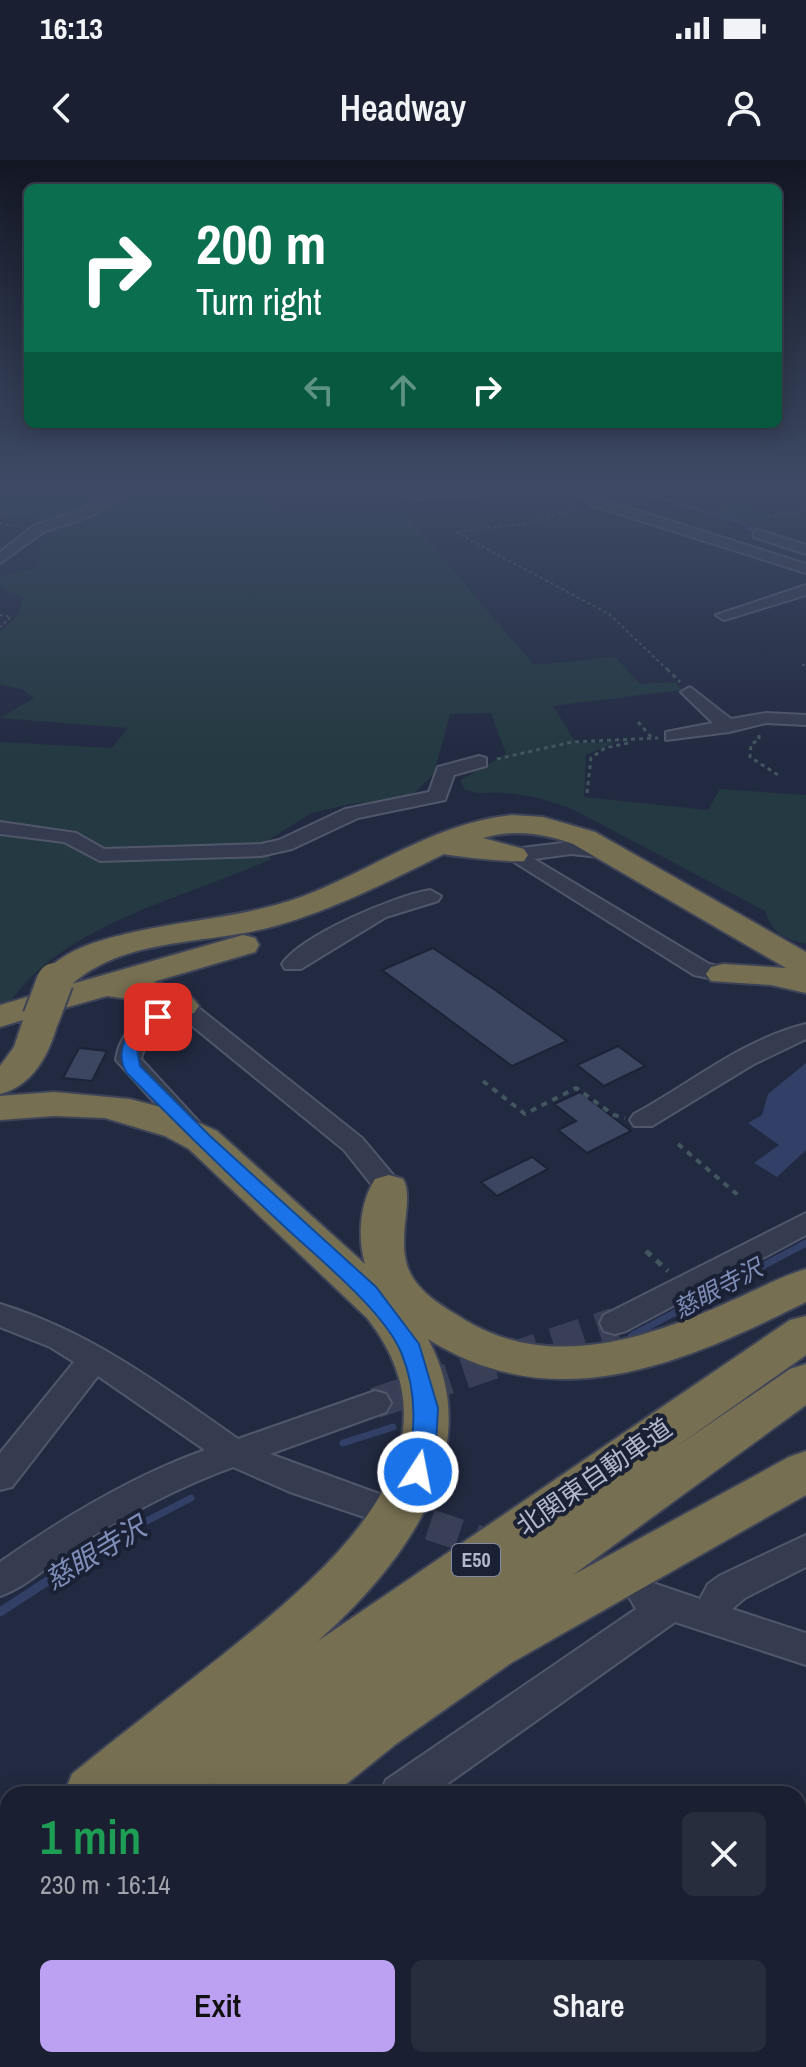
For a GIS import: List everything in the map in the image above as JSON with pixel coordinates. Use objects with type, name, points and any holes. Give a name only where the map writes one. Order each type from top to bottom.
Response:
[{"type":"highway","points":[[0,1083],[22,1065],[32,1051],[55,981],[66,970],[95,954],[242,924],[300,908],[488,827],[521,823],[553,827],[608,852],[806,966]]},
{"type":"highway","points":[[0,1016],[282,934],[454,850],[492,847],[513,855]]},
{"type":"highway","points":[[723,974],[771,975],[806,983]]},
{"type":"highway","points":[[92,991],[143,989],[182,1006]]},
{"type":"highway","points":[[0,1108],[75,1102],[124,1107],[182,1127],[203,1140],[368,1292],[395,1324],[411,1349],[421,1377],[426,1408],[425,1442],[418,1472],[377,1546],[337,1591],[103,1786]]},
{"type":"highway","points":[[389,1188],[382,1213],[380,1244],[393,1282],[413,1308],[430,1322],[493,1354],[564,1366],[622,1359],[694,1337],[806,1284]]},
{"type":"highway","name":"北関東自動車道","points":[[162,1786],[302,1682],[806,1332]]},
{"type":"highway","name":"北関東自動車道","points":[[247,1786],[449,1634],[806,1381]]},
{"type":"highway","points":[[299,1786],[376,1726],[492,1646],[806,1471]]},
{"type":"street","points":[[724,615],[806,590]]},
{"type":"street","points":[[690,692],[737,726]]},
{"type":"street","points":[[672,736],[737,726],[766,718],[806,720]]},
{"type":"street","points":[[0,828],[69,837],[100,855],[261,850],[285,845],[352,813],[438,796],[445,771],[479,762]]},
{"type":"street","points":[[513,855],[571,848],[608,852]]},
{"type":"street","points":[[513,855],[702,970],[723,974]]},
{"type":"street","points":[[293,964],[392,905],[430,896]]},
{"type":"street","points":[[203,1140],[128,1060],[128,1050],[144,1027],[182,1006],[353,1144],[389,1188]]},
{"type":"street","points":[[643,1120],[685,1099],[725,1072],[806,1031]]},
{"type":"street","points":[[615,1323],[806,1223]]},
{"type":"street","points":[[0,1315],[61,1339],[135,1383],[232,1452],[302,1482],[370,1505]]},
{"type":"street","points":[[0,1477],[73,1380],[94,1359]]},
{"type":"street","points":[[0,1581],[103,1514],[184,1471],[375,1403]]},
{"type":"street","points":[[709,1617],[721,1595],[732,1587],[806,1550]]},
{"type":"street","points":[[411,1786],[658,1601],[806,1649]]},
{"type":"path","points":[[539,577],[609,614],[690,692]]},
{"type":"path","points":[[0,615],[11,617],[0,627]]},
{"type":"path","points":[[638,722],[652,738]]},
{"type":"path","points":[[737,726],[760,735],[751,744],[750,757],[778,775]]},
{"type":"path","points":[[479,762],[572,742],[672,736]]},
{"type":"path","points":[[587,793],[591,758],[605,748],[634,740]]},
{"type":"path","points":[[483,1081],[525,1114],[576,1088],[614,1115],[643,1120]]},
{"type":"path","points":[[678,1144],[739,1196]]},
{"type":"path","points":[[646,1251],[673,1276]]},
{"type":"shaded area","points":[[0,577],[459,577],[534,665],[615,657],[640,684],[674,682],[682,690],[553,706],[576,743],[616,742],[586,755],[584,797],[708,810],[720,789],[806,795],[806,944],[780,934],[765,911],[578,812],[532,797],[465,790],[460,780],[506,754],[491,713],[450,714],[434,774],[409,798],[351,804],[312,813],[265,842],[271,859],[130,915],[96,932],[63,951],[35,974],[11,1001],[0,1004],[0,742],[112,748],[128,728],[0,718],[34,698],[22,689],[0,685],[0,633],[16,617],[24,598],[0,587]]},
{"type":"water","points":[[806,1063],[806,1150],[777,1177],[754,1163],[779,1145],[748,1123],[762,1115],[768,1094]]},
{"type":"building","points":[[433,948],[567,1041],[512,1066],[382,970]]},
{"type":"building","points":[[618,1046],[645,1066],[604,1086],[577,1065]]},
{"type":"building","points":[[79,1048],[107,1051],[92,1081],[63,1078]]},
{"type":"building","points":[[580,1092],[631,1131],[587,1153],[558,1130],[576,1121],[554,1104]]},
{"type":"building","points":[[532,1157],[548,1169],[497,1196],[481,1182]]},
{"type":"waterway","name":"慈眼寺沢","points":[[631,1336],[806,1243]]},
{"type":"waterway","name":"慈眼寺沢","points":[[343,1443],[393,1427]]},
{"type":"waterway","name":"慈眼寺沢","points":[[46,1582],[112,1539],[191,1498]]},
{"type":"waterway","name":"慈眼寺沢","points":[[0,1612],[49,1580]]},
{"type":"tunnel","points":[[375,1403],[615,1323]]},
{"type":"tunnel","points":[[385,1510],[503,1549]]},
{"type":"route","points":[[158,1017],[144,1027],[128,1050],[128,1060],[133,1069],[203,1140],[368,1292],[411,1349],[421,1377],[426,1408],[425,1442],[418,1472]]}]
